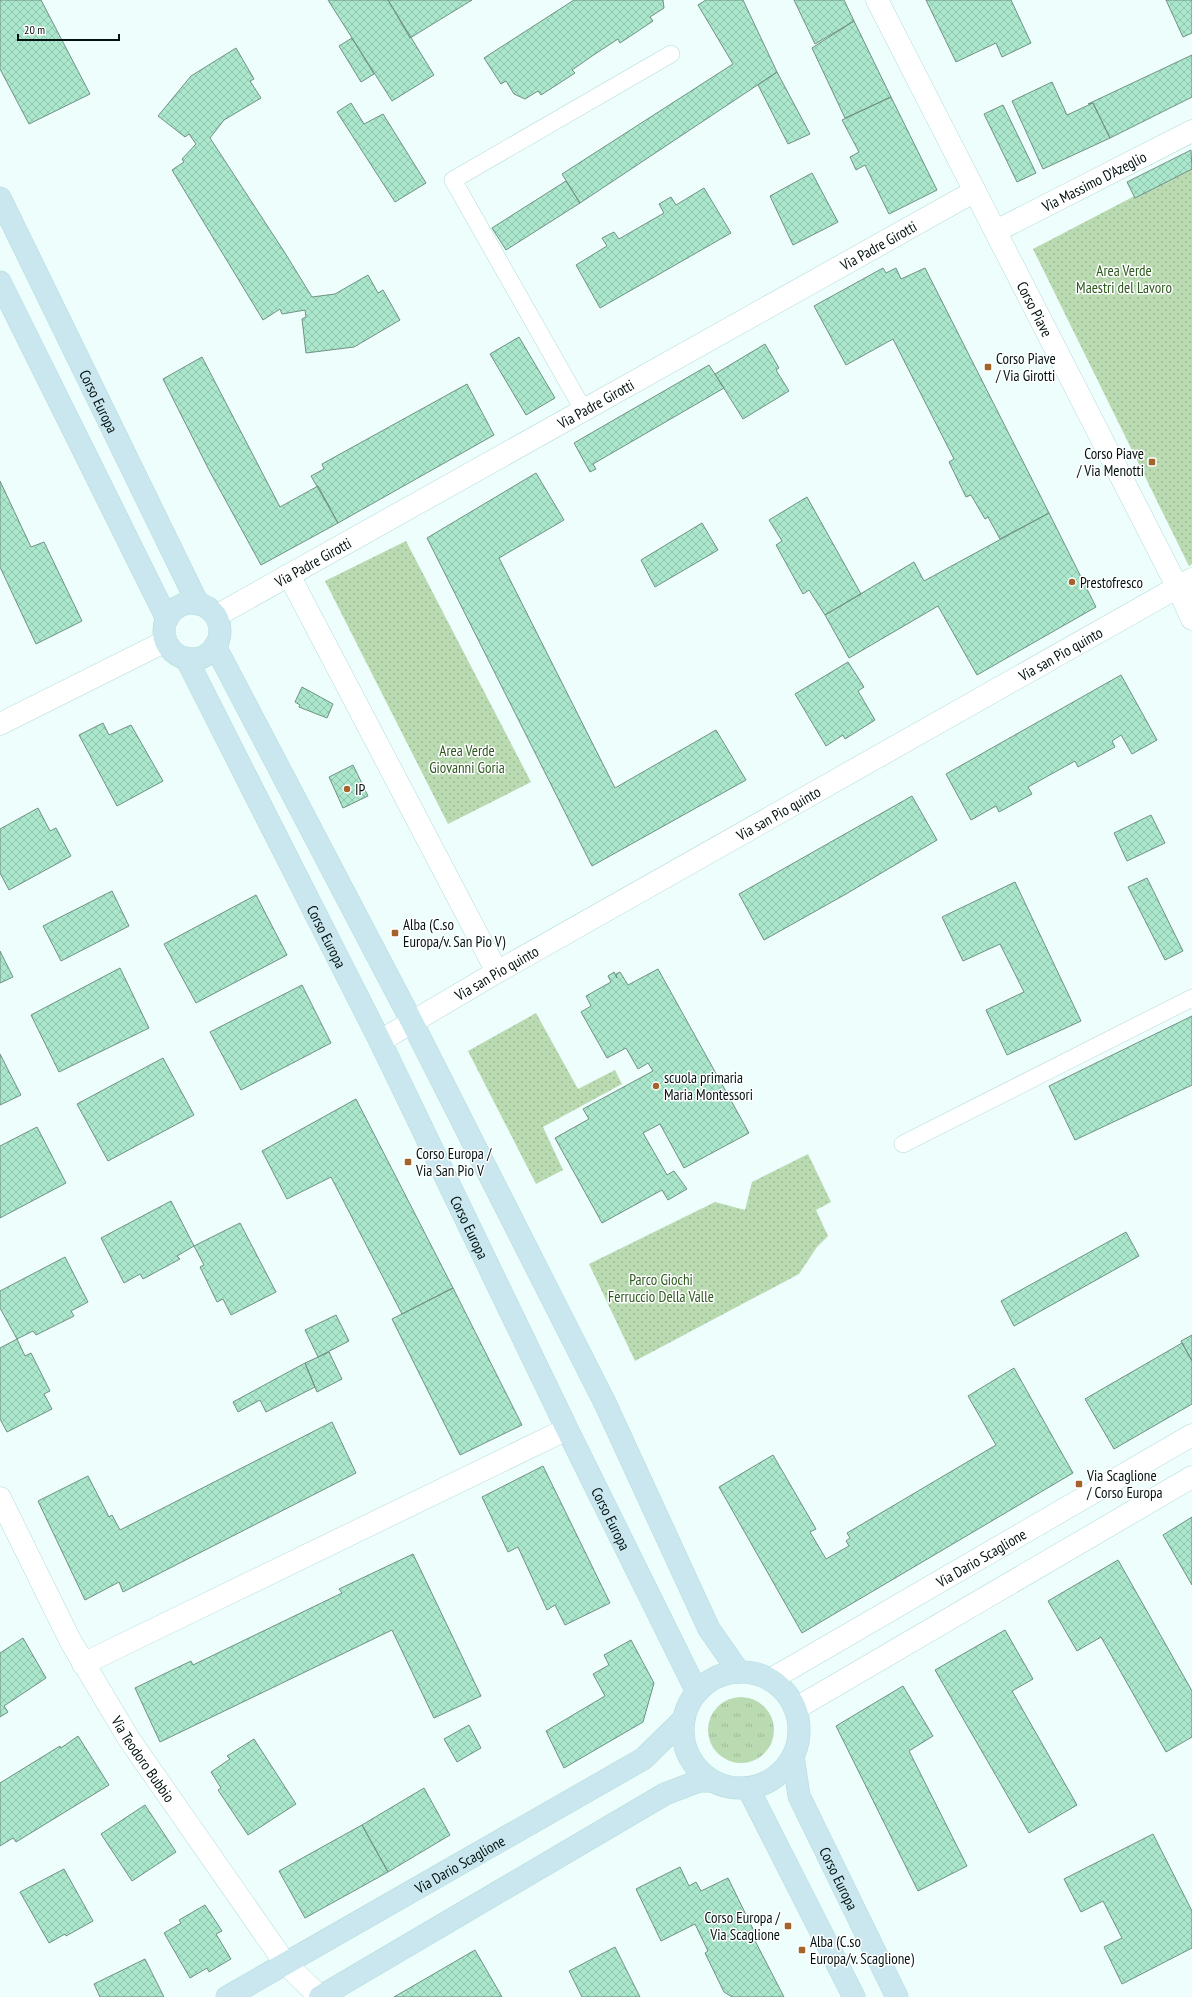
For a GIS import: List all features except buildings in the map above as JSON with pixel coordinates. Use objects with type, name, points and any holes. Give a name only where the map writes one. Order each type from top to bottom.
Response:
[{"type":"main road","name":"Corso Europa","points":[[0,198],[198,604]]},
{"type":"main road","points":[[0,282],[167,619]]},
{"type":"main road","points":[[166,641],[164,634],[167,619],[180,606],[198,604],[211,610],[216,616],[220,632],[215,646],[210,653],[202,657],[186,658]]},
{"type":"main road","name":"Corso Europa","points":[[166,641],[171,648],[186,658],[380,1041],[567,1430],[697,1692]]},
{"type":"main road","points":[[215,646],[412,1022],[605,1403],[709,1629],[739,1672]]},
{"type":"main road","points":[[739,1672],[755,1674],[770,1680],[786,1692],[796,1710],[799,1726],[798,1741],[793,1756],[782,1772],[766,1782],[748,1788],[730,1788],[712,1781],[698,1770],[688,1755],[683,1737],[684,1719],[689,1704],[697,1692],[709,1681],[723,1674],[739,1672]]},
{"type":"main road","name":"Via Dario Scaglione","points":[[227,1997],[643,1759],[684,1719]]},
{"type":"main road","name":"Corso Europa","points":[[793,1756],[799,1796],[897,1997]]},
{"type":"main road","points":[[320,1997],[665,1794],[699,1781],[712,1781]]},
{"type":"main road","points":[[748,1788],[854,1997]]},
{"type":"street","name":"Corso Piave","points":[[877,0],[996,231],[1185,584],[1192,619]]},
{"type":"street","name":"Via Massimo D'Azeglio","points":[[996,231],[1192,131]]},
{"type":"street","name":"Via Padre Girotti","points":[[216,616],[584,412],[973,187]]},
{"type":"street","points":[[289,575],[497,972]]},
{"type":"street","name":"Via san Pio quinto","points":[[380,1041],[497,972],[1185,584]]},
{"type":"street","points":[[0,724],[166,641]]},
{"type":"street","points":[[83,1664],[567,1430]]},
{"type":"street","name":"Via Dario Scaglione","points":[[770,1680],[1192,1435]]},
{"type":"street","points":[[796,1710],[1192,1477]]},
{"type":"street","name":"Via Teodoro Bubbio","points":[[0,1498],[83,1664],[129,1739],[285,1964],[320,1997]]},
{"type":"lane","points":[[584,412],[452,180],[671,54]]},
{"type":"lane","points":[[903,1144],[1192,998]]},
{"type":"green space","name":"Area Verde Maestri del Lavoro","points":[[1192,166],[1192,564],[1189,566],[1033,249]]},
{"type":"green space","name":"Area Verde Giovanni Goria","points":[[406,541],[531,782],[448,824],[325,581]]},
{"type":"green space","points":[[536,1013],[578,1089],[615,1070],[622,1084],[543,1127],[563,1170],[536,1184],[468,1051]]},
{"type":"green space","name":"Parco Giochi Ferruccio Della Valle","points":[[808,1154],[831,1202],[816,1210],[828,1236],[817,1247],[799,1274],[635,1361],[589,1264],[715,1202],[745,1210],[752,1182]]},
{"type":"green space","points":[[741,1697],[753,1700],[764,1707],[771,1718],[774,1730],[771,1742],[764,1753],[753,1760],[741,1763],[729,1760],[718,1753],[711,1742],[708,1730],[711,1718],[718,1707],[729,1700]]},
{"type":"place","name":"Corso Piave / Via Girotti","points":[[988,367]]},
{"type":"place","name":"Corso Piave / Via Menotti","points":[[1152,462]]},
{"type":"place","name":"Prestofresco","points":[[1072,582]]},
{"type":"place","name":"IP","points":[[347,789]]},
{"type":"place","name":"Alba (C.so Europa/v. San Pio V)","points":[[395,933]]},
{"type":"place","name":"scuola primaria Maria Montessori","points":[[656,1086]]},
{"type":"place","name":"Corso Europa / Via San Pio V","points":[[408,1162]]},
{"type":"place","name":"Via Scaglione / Corso Europa","points":[[1079,1484]]},
{"type":"place","name":"Corso Europa / Via Scaglione","points":[[788,1926]]},
{"type":"place","name":"Alba (C.so Europa/v. Scaglione)","points":[[802,1950]]}]
